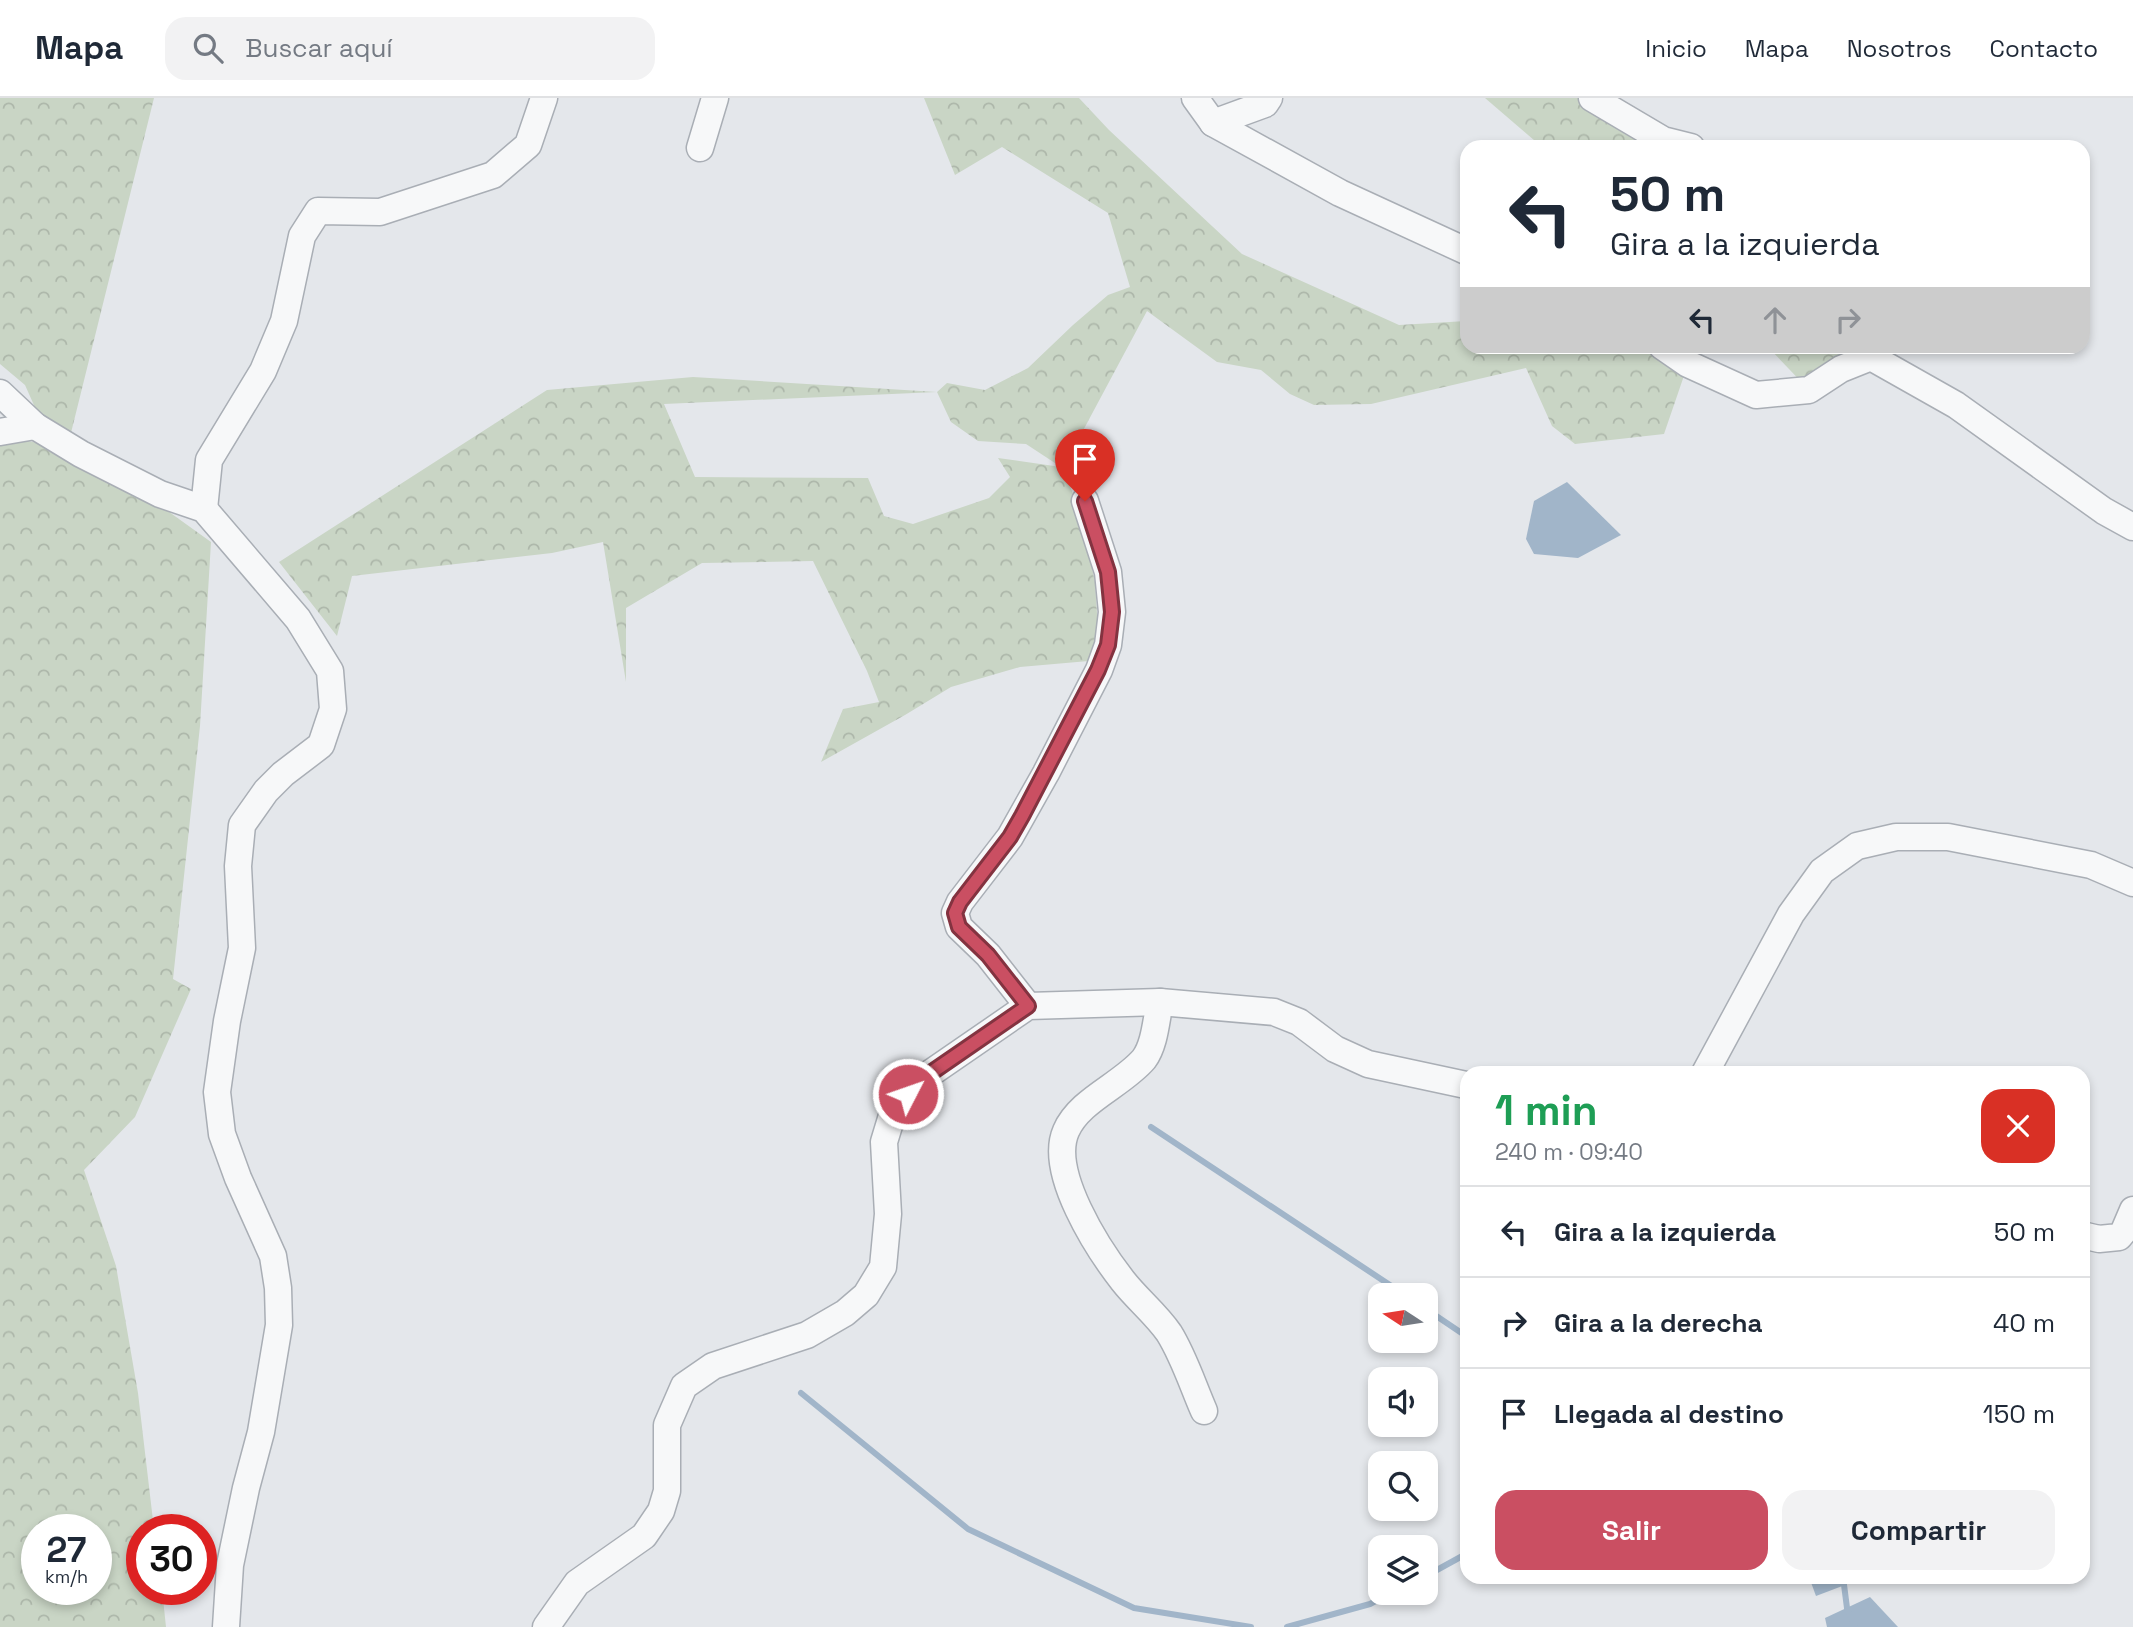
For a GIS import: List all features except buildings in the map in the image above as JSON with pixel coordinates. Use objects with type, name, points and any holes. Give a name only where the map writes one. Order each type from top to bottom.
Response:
[{"type":"street","points":[[204,509],[209,460],[263,371],[284,321],[302,236],[318,211],[380,212],[493,175],[528,145],[544,98]]},
{"type":"street","points":[[700,148],[715,98]]},
{"type":"street","points":[[1195,98],[1213,122],[1340,193],[1460,248]]},
{"type":"street","points":[[1213,122],[1265,104],[1269,98]]},
{"type":"street","points":[[1592,98],[1663,140]]},
{"type":"street","points":[[1674,354],[1688,364],[1756,395],[1810,390],[1841,369],[1871,357],[1956,405],[2104,511],[2133,527]]},
{"type":"street","points":[[0,393],[35,426],[116,473],[160,494],[204,509],[299,619],[330,671],[333,709],[321,745],[274,782],[242,825],[238,866],[242,948],[227,1021],[217,1092],[222,1134],[238,1178],[273,1256],[278,1288],[279,1325],[261,1432],[230,1565],[226,1627]]},
{"type":"street","points":[[0,432],[35,426]]},
{"type":"street","points":[[1028,1006],[988,955],[959,927],[955,913],[960,902],[1010,837],[1098,670],[1108,645],[1112,612],[1108,572],[1085,501]]},
{"type":"street","points":[[1709,1066],[1791,914],[1822,871],[1857,846],[1896,837],[1948,837],[2091,865],[2133,883]]},
{"type":"street","points":[[1160,1002],[1153,1035],[1144,1058],[1127,1076],[1075,1115],[1065,1132],[1062,1151],[1065,1178],[1091,1232],[1123,1281],[1167,1330],[1204,1412]]},
{"type":"street","points":[[545,1627],[577,1583],[643,1536],[661,1511],[667,1491],[667,1425],[684,1386],[713,1366],[807,1335],[845,1314],[866,1295],[883,1267],[888,1213],[884,1142],[894,1109],[922,1079],[1028,1006],[1160,1002],[1274,1012],[1299,1022],[1335,1049],[1368,1064],[1460,1084]]},
{"type":"street","points":[[2090,1237],[2119,1237],[2133,1210]]},
{"type":"green space","points":[[0,98],[154,98],[67,449],[158,504],[211,542],[200,726],[173,979],[191,989],[135,1117],[84,1170],[116,1266],[138,1393],[152,1514],[126,1514],[126,1605],[164,1605],[166,1627],[0,1627],[0,435],[66,449],[37,412],[25,385],[0,364]]},
{"type":"green space","points":[[924,98],[1079,98],[1109,130],[1242,254],[1399,325],[1460,321],[1460,354],[1673,354],[1688,364],[1664,434],[1575,444],[1552,426],[1526,368],[1371,404],[1314,405],[1290,394],[1261,370],[1217,362],[1147,311],[1063,468],[1080,512],[1095,582],[1100,660],[1020,667],[951,687],[821,762],[843,709],[879,702],[867,671],[813,561],[702,563],[626,608],[626,682],[603,542],[552,553],[352,576],[337,636],[279,562],[547,390],[693,377],[937,392],[947,383],[985,390],[1028,368],[1108,295],[1130,287],[1108,213],[1002,147],[955,175]],"holes":[[[937,392],[951,422],[978,441],[1026,444],[1061,467],[998,458],[1010,477],[989,498],[913,524],[884,516],[868,478],[695,477],[664,404]]]},
{"type":"green space","points":[[1485,98],[1592,98],[1677,140],[1534,140]]},
{"type":"green space","points":[[1775,354],[1865,354],[1809,390]]},
{"type":"water","points":[[1567,482],[1621,535],[1578,558],[1534,554],[1526,539],[1534,501]]},
{"type":"water","points":[[1812,1584],[1845,1584],[1845,1585],[1816,1596]]},
{"type":"water","points":[[1870,1597],[1898,1627],[1827,1627],[1825,1618]]},
{"type":"waterway","points":[[1151,1127],[1387,1283]]},
{"type":"waterway","points":[[1438,1317],[1460,1332]]},
{"type":"waterway","points":[[801,1393],[968,1529],[1134,1608],[1251,1627]]},
{"type":"waterway","points":[[1438,1569],[1460,1557]]},
{"type":"waterway","points":[[1844,1584],[1847,1608],[1855,1627]]},
{"type":"waterway","points":[[1287,1627],[1368,1605]]},
{"type":"route","points":[[908,1094],[922,1079],[1028,1006],[988,955],[959,927],[955,913],[960,902],[1010,837],[1046,773],[1108,645],[1112,612],[1108,572],[1085,501]]}]
